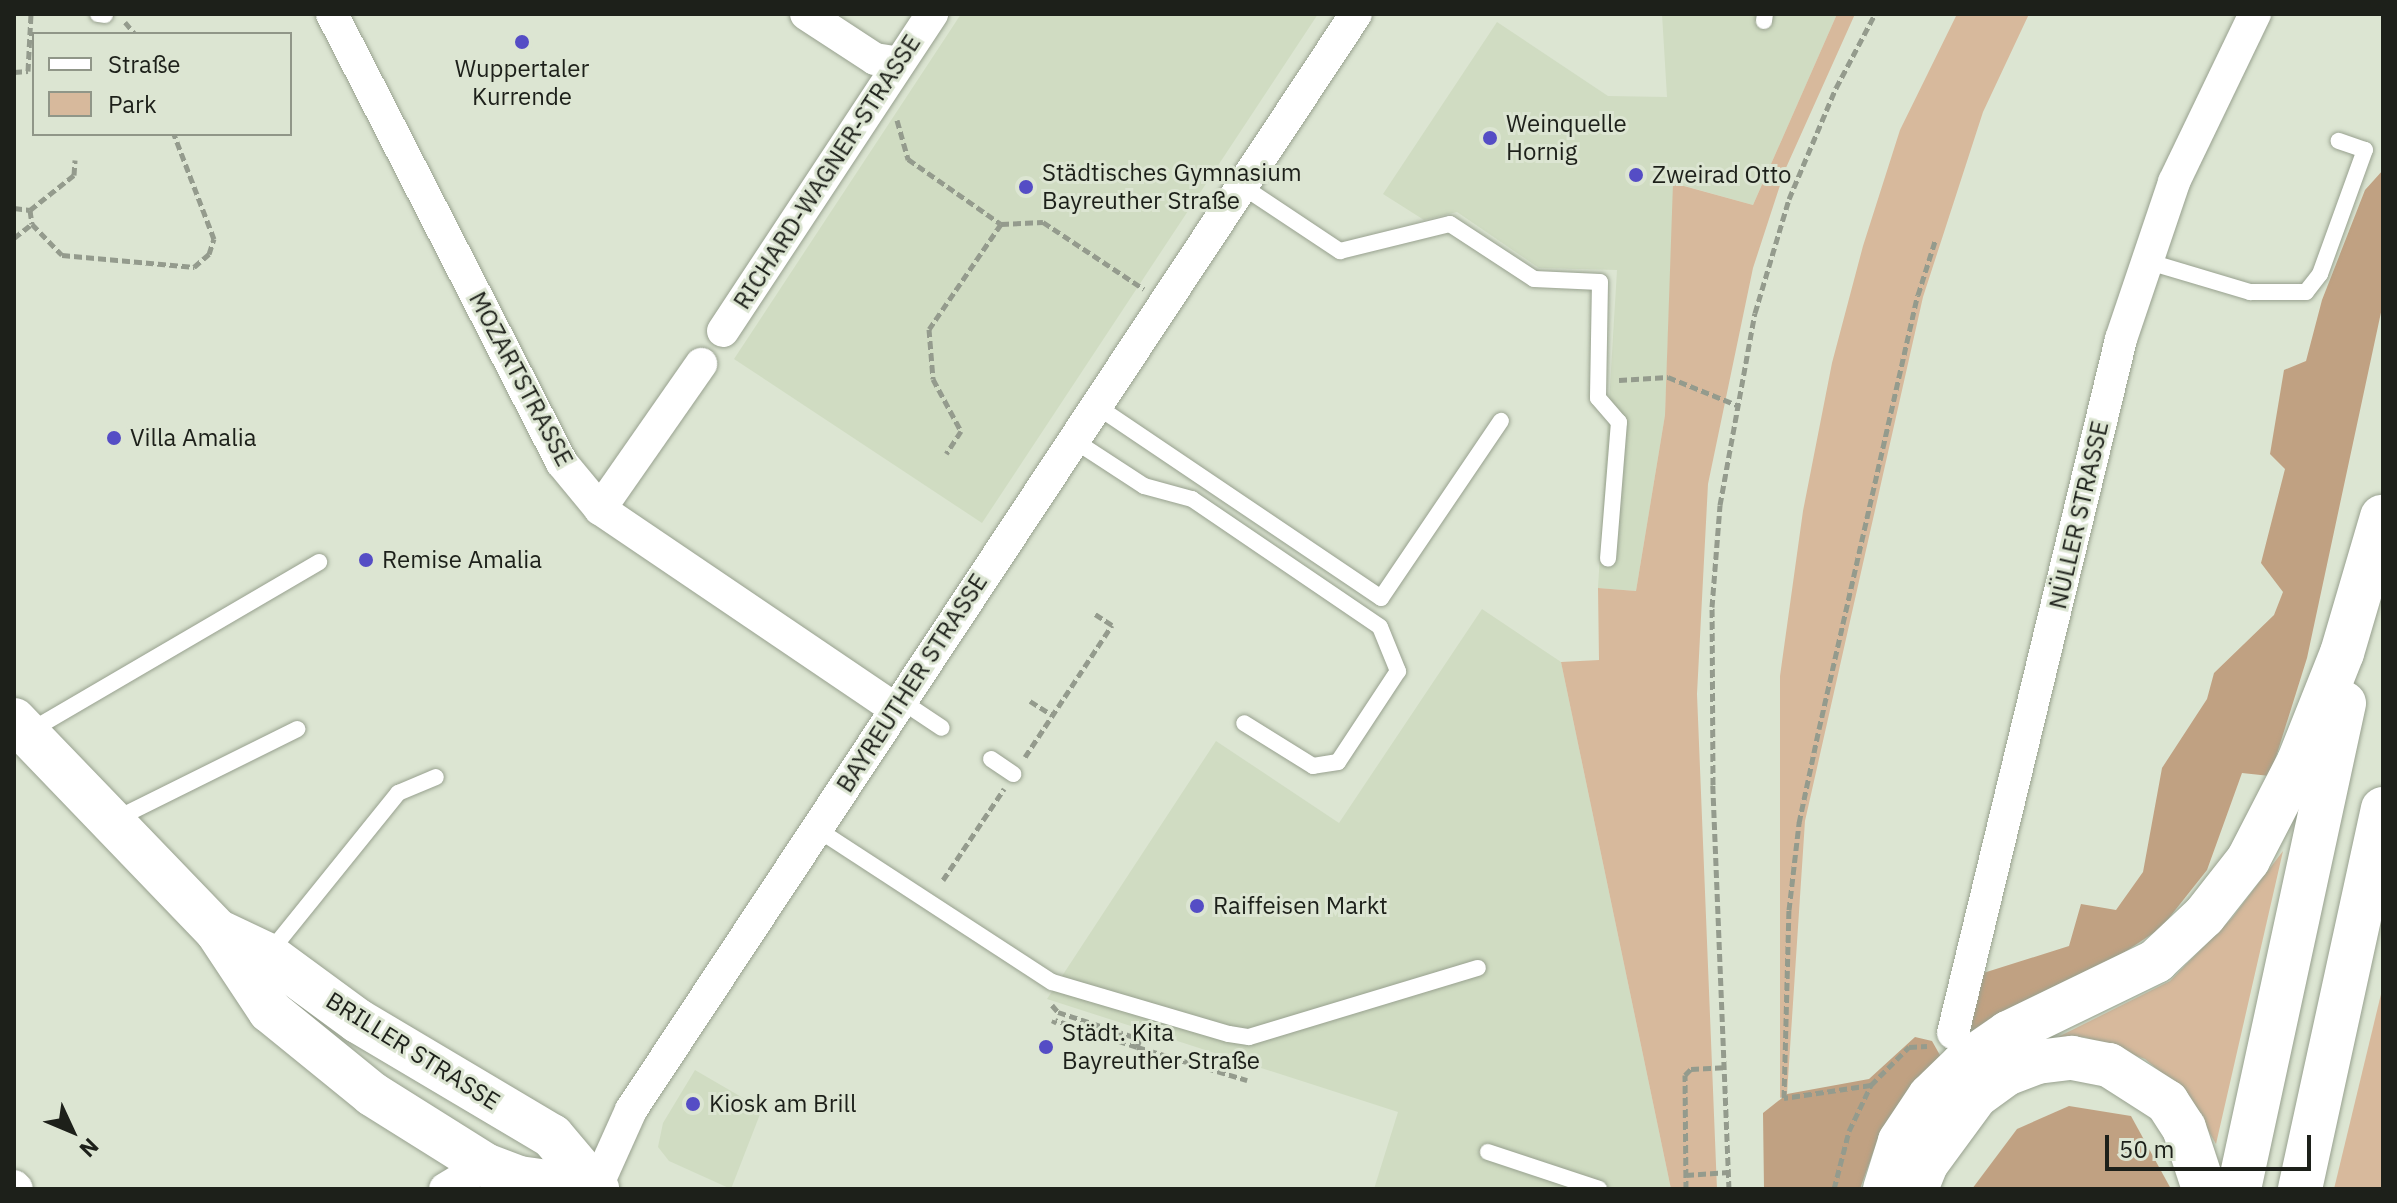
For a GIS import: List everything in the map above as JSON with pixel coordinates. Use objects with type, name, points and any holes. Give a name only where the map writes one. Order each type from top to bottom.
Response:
[{"type":"main road","points":[[1885,1189],[1900,1141],[1930,1096],[1963,1064],[2008,1033],[2156,961],[2204,916],[2248,860],[2299,761],[2342,653],[2382,513]]},
{"type":"main road","points":[[2239,1189],[2382,513]]},
{"type":"main road","name":"BRILLER STRASSE","points":[[19,727],[217,931],[270,1011],[372,1094],[485,1165]]},
{"type":"main road","points":[[2300,1189],[2383,809]]},
{"type":"main road","name":"BRILLER STRASSE","points":[[217,931],[268,955],[358,1021],[552,1136],[596,1189]]},
{"type":"main road","points":[[1916,1189],[1926,1164],[1976,1096],[2006,1074],[2037,1062],[2072,1058],[2109,1065],[2167,1102],[2184,1128],[2204,1189]]},
{"type":"main road","points":[[485,1165],[501,1152],[528,1146],[596,1189]]},
{"type":"street","name":"MOZARTSTRASSE","points":[[332,14],[562,463],[600,509],[897,704]]},
{"type":"street","points":[[806,14],[875,59],[899,63]]},
{"type":"street","name":"RICHARD-WAGNER-STRASSE","points":[[723,331],[932,14]]},
{"type":"street","name":"BAYREUTHER STRASSE","points":[[596,1189],[631,1110],[1356,14]]},
{"type":"street","name":"NÜLLER STRASSE","points":[[1953,1033],[2121,339],[2174,182],[2255,14]]},
{"type":"street","points":[[600,509],[701,364]]},
{"type":"street","points":[[445,1189],[485,1165]]},
{"type":"lane","points":[[98,14],[105,15]]},
{"type":"lane","points":[[2146,261],[2250,292],[2306,292],[2320,274],[2365,150],[2339,141]]},
{"type":"lane","points":[[1242,186],[1340,251],[1450,224],[1534,279],[1600,282],[1598,398],[1619,422],[1608,559]]},
{"type":"lane","points":[[1095,405],[1381,598],[1501,421]]},
{"type":"lane","points":[[1072,439],[1144,486],[1192,499],[1380,627],[1398,671],[1338,762],[1313,766],[1244,723]]},
{"type":"lane","points":[[19,727],[319,562]]},
{"type":"lane","points":[[897,704],[942,728]]},
{"type":"lane","points":[[110,822],[297,729]]},
{"type":"lane","points":[[991,759],[1013,774]]},
{"type":"lane","points":[[268,955],[398,793],[436,777]]},
{"type":"lane","points":[[817,829],[1052,982],[1229,1034],[1249,1037],[1478,968]]},
{"type":"lane","points":[[1488,1152],[1599,1189]]},
{"type":"path","points":[[14,72],[28,71],[31,14]]},
{"type":"path","points":[[1729,1189],[1712,607],[1720,505],[1755,313],[1789,199],[1836,88],[1875,14]]},
{"type":"path","points":[[902,132],[908,159],[1001,224],[1043,222],[1165,302]]},
{"type":"path","points":[[30,210],[32,224],[62,255],[194,267],[209,254],[214,239],[175,136]]},
{"type":"path","points":[[14,208],[30,210],[74,175],[75,160]]},
{"type":"path","points":[[14,238],[32,224]]},
{"type":"path","points":[[946,454],[961,431],[933,379],[929,329],[1001,224]]},
{"type":"path","points":[[1871,1085],[1784,1098],[1789,910],[1799,823],[1819,729],[1918,295],[1935,241]]},
{"type":"path","points":[[1598,381],[1668,377],[1737,405]]},
{"type":"path","points":[[943,880],[1112,625],[1095,614]]},
{"type":"path","points":[[1030,701],[1052,715]]},
{"type":"path","points":[[1054,1022],[1058,1012],[1072,1016],[1140,1039],[1137,1047],[1247,1080]]},
{"type":"path","points":[[1834,1189],[1849,1131],[1871,1085],[1909,1047],[1932,1045],[1953,1033]]},
{"type":"path","points":[[1686,1189],[1685,1075],[1691,1069],[1724,1067]]},
{"type":"path","points":[[1685,1175],[1729,1172]]},
{"type":"shaded area","name":"Städtisches Gymnasium Bayreuther Straße","points":[[961,14],[1318,14],[982,523],[734,359]]},
{"type":"shaded area","points":[[1662,14],[1837,14],[1753,205],[1674,183],[1665,415],[1636,591],[1598,588],[1617,270],[1539,268],[1457,212],[1424,220],[1383,194],[1497,22],[1608,96],[1667,97]]},
{"type":"shaded area","points":[[2383,170],[2383,303],[2307,658],[2270,776],[2242,773],[2207,870],[2161,928],[2093,973],[1953,1046],[1977,975],[2069,946],[2081,904],[2116,910],[2143,872],[2162,768],[2207,699],[2214,673],[2274,615],[2283,592],[2261,563],[2285,469],[2270,454],[2284,370],[2306,361],[2322,300],[2365,190]]},
{"type":"shaded area","points":[[1482,609],[1561,662],[1671,1189],[1374,1189],[1398,1112],[1047,999],[1216,741],[1339,823]]},
{"type":"shaded area","points":[[1915,1037],[1932,1041],[1941,1057],[1874,1150],[1860,1189],[1764,1189],[1763,1113],[1787,1094],[1869,1079]]},
{"type":"shaded area","points":[[695,1070],[762,1109],[731,1189],[669,1161],[658,1147],[663,1123]]},
{"type":"shaded area","points":[[2069,1106],[2131,1116],[2171,1189],[1972,1189],[2017,1129]]},
{"type":"green space","points":[[1837,14],[1855,14],[1785,170],[1753,268],[1708,484],[1697,694],[1717,1189],[1671,1189],[1561,662],[1599,660],[1598,588],[1636,591],[1665,415],[1673,183],[1753,205]]},
{"type":"green space","points":[[1957,14],[2029,14],[1983,112],[1923,297],[1805,821],[1787,1094],[1780,1098],[1780,676],[1803,511],[1832,363],[1863,246],[1900,130]]},
{"type":"green space","points":[[2283,851],[2216,1144],[2187,1094],[2145,1059],[2084,1037],[2054,1039],[2170,981],[2232,918]]},
{"type":"green space","points":[[2382,990],[2383,1189],[2334,1189]]},
{"type":"place","name":"Wuppertaler Kurrende","points":[[522,42]]},
{"type":"place","name":"Weinquelle Hornig","points":[[1490,138]]},
{"type":"place","name":"Zweirad Otto","points":[[1636,175]]},
{"type":"place","name":"Städtisches Gymnasium Bayreuther Straße","points":[[1026,187]]},
{"type":"place","name":"Villa Amalia","points":[[114,438]]},
{"type":"place","name":"Remise Amalia","points":[[366,560]]},
{"type":"place","name":"Raiffeisen Markt","points":[[1197,906]]},
{"type":"place","name":"Städt. Kita Bayreuther Straße","points":[[1046,1047]]},
{"type":"place","name":"Kiosk am Brill","points":[[693,1104]]}]
